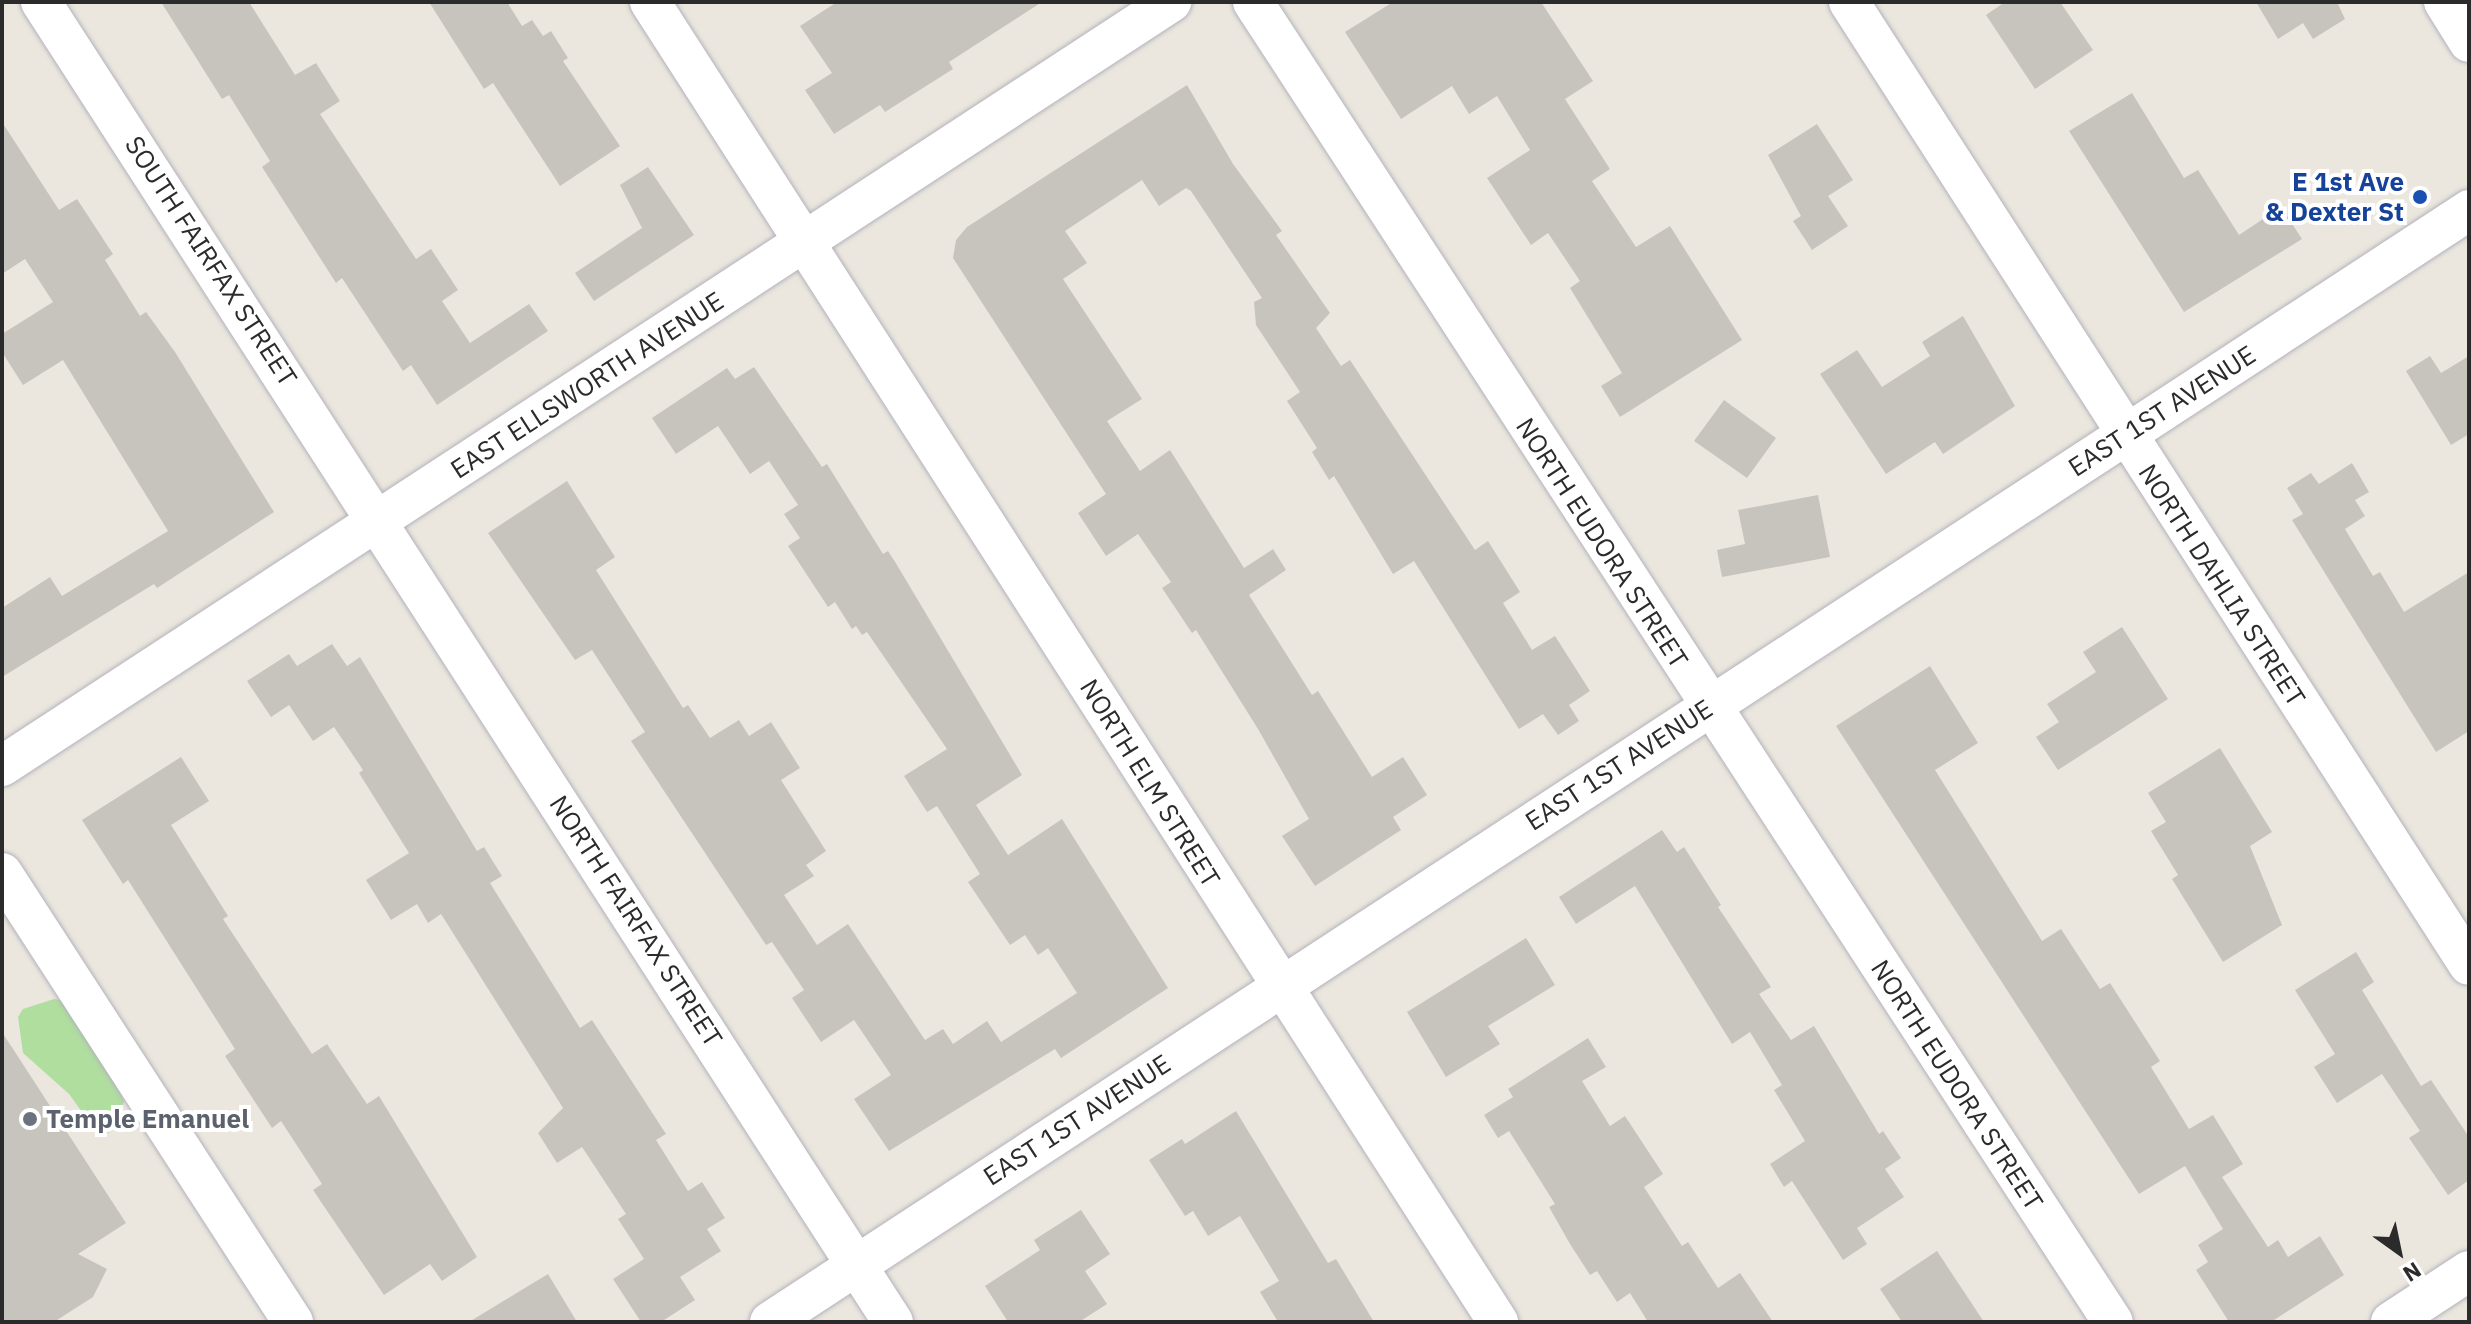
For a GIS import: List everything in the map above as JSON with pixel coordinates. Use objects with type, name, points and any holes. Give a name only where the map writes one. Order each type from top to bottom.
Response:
[{"type":"street","name":"SOUTH FAIRFAX STREET","points":[[41,2],[380,520]]},
{"type":"street","name":"NORTH ELM STREET","points":[[650,2],[806,241],[1279,987],[1498,1322]]},
{"type":"street","name":"EAST ELLSWORTH AVENUE","points":[[2,766],[1171,2]]},
{"type":"street","name":"NORTH EUDORA STREET","points":[[1253,2],[1709,707],[2113,1322]]},
{"type":"street","name":"NORTH DAHLIA STREET","points":[[1849,2],[2469,965]]},
{"type":"street","points":[[2444,2],[2469,42]]},
{"type":"street","name":"EAST 1ST AVENUE","points":[[770,1322],[2469,210]]},
{"type":"street","name":"NORTH FAIRFAX STREET","points":[[380,520],[893,1322]]},
{"type":"street","points":[[2,873],[293,1322]]},
{"type":"street","points":[[2391,1322],[2469,1271]]},
{"type":"green space","points":[[54,999],[65,1001],[97,1046],[124,1101],[117,1128],[106,1134],[95,1130],[69,1094],[23,1053],[18,1017],[23,1009]]},
{"type":"building","points":[[161,2],[249,2],[295,75],[316,63],[340,101],[320,114],[416,259],[431,249],[458,290],[442,301],[470,343],[529,304],[548,331],[437,405],[411,365],[403,371],[342,278],[336,283],[262,167],[270,161],[229,95],[222,99]]},
{"type":"building","points":[[429,2],[507,2],[522,26],[532,20],[543,36],[551,31],[568,58],[563,61],[620,146],[560,186],[493,83],[484,89]]},
{"type":"building","points":[[837,2],[1042,2],[949,62],[953,69],[885,112],[880,105],[834,134],[805,90],[832,73],[800,26]]},
{"type":"building","points":[[1393,2],[1541,2],[1593,81],[1565,99],[1610,169],[1592,181],[1636,247],[1670,226],[1742,340],[1620,417],[1601,386],[1622,373],[1570,288],[1580,281],[1548,233],[1531,245],[1487,178],[1530,150],[1497,96],[1469,114],[1452,86],[1401,119],[1345,32]]},
{"type":"building","points":[[2005,2],[2060,2],[2093,50],[2035,89],[1986,15]]},
{"type":"building","points":[[2256,2],[2337,2],[2345,19],[2313,39],[2303,23],[2278,39]]},
{"type":"building","points":[[1187,85],[1233,164],[1282,231],[1276,235],[1330,313],[1316,328],[1341,366],[1350,360],[1475,550],[1488,541],[1520,592],[1503,603],[1532,650],[1555,636],[1590,691],[1569,705],[1579,721],[1558,735],[1543,714],[1519,729],[1414,561],[1393,574],[1334,476],[1329,480],[1312,452],[1317,448],[1287,401],[1300,392],[1256,325],[1254,302],[1262,298],[1191,191],[1186,188],[1159,206],[1142,180],[1065,231],[1087,263],[1063,279],[1142,399],[1107,421],[1140,471],[1170,450],[1244,568],[1273,549],[1286,570],[1249,595],[1312,695],[1318,691],[1372,777],[1403,757],[1427,795],[1393,817],[1401,830],[1315,886],[1282,836],[1309,819],[1258,729],[1196,630],[1192,633],[1162,588],[1171,582],[1138,534],[1106,556],[1078,513],[1106,494],[953,258],[956,240],[967,227]]},
{"type":"building","points":[[2132,93],[2184,178],[2198,170],[2239,235],[2281,207],[2302,239],[2184,312],[2069,131]]},
{"type":"building","points":[[2,122],[59,210],[77,199],[113,254],[105,260],[140,316],[146,312],[175,352],[274,512],[157,588],[154,584],[2,677],[2,608],[50,577],[62,596],[168,531],[63,360],[23,385],[2,352],[2,334],[53,302],[25,259],[2,274]]},
{"type":"building","points":[[1817,124],[1853,180],[1828,196],[1848,226],[1812,250],[1793,221],[1801,216],[1768,155]]},
{"type":"building","points":[[648,167],[694,235],[594,301],[575,273],[642,228],[620,185]]},
{"type":"building","points":[[1963,316],[2015,406],[1943,454],[1935,442],[1886,474],[1820,374],[1857,350],[1882,387],[1930,356],[1922,342]]},
{"type":"building","points":[[2430,356],[2441,373],[2469,356],[2469,434],[2451,445],[2406,371]]},
{"type":"building","points":[[754,367],[822,467],[827,464],[883,554],[888,551],[1022,775],[976,805],[1008,855],[1062,819],[1168,988],[1061,1058],[1055,1049],[889,1151],[854,1099],[891,1075],[854,1020],[821,1042],[792,998],[804,990],[772,942],[766,945],[631,741],[645,732],[592,650],[575,660],[488,533],[567,481],[615,557],[596,570],[683,708],[688,705],[710,738],[739,720],[749,736],[771,722],[800,768],[781,780],[826,851],[806,865],[814,876],[784,895],[817,945],[848,924],[925,1040],[943,1029],[953,1044],[987,1021],[1001,1042],[1077,993],[1048,948],[1038,955],[1025,935],[1010,945],[968,882],[980,874],[937,806],[927,812],[904,776],[947,749],[867,632],[862,635],[856,626],[852,629],[835,602],[828,607],[788,546],[800,538],[784,514],[798,505],[769,461],[750,474],[718,426],[676,454],[652,418],[727,368],[735,379]]},
{"type":"building","points":[[1724,400],[1776,438],[1747,478],[1694,441]]},
{"type":"building","points":[[2352,463],[2369,492],[2355,500],[2365,516],[2345,529],[2373,576],[2380,572],[2404,612],[2469,572],[2469,731],[2436,752],[2292,520],[2303,514],[2287,488],[2311,473],[2319,484]]},
{"type":"building","points":[[1818,495],[1830,557],[1722,577],[1717,550],[1745,544],[1738,510]]},
{"type":"building","points":[[2122,627],[2168,699],[2058,770],[2036,737],[2059,722],[2047,704],[2096,672],[2083,652]]},
{"type":"building","points":[[332,644],[347,666],[360,657],[477,851],[484,847],[502,876],[490,883],[580,1028],[592,1020],[666,1134],[656,1140],[688,1191],[702,1182],[725,1218],[707,1229],[721,1251],[680,1277],[695,1300],[661,1322],[641,1322],[613,1279],[644,1259],[618,1219],[626,1214],[582,1147],[557,1163],[538,1133],[563,1108],[441,914],[428,923],[417,904],[391,920],[366,880],[409,853],[359,773],[363,770],[334,727],[313,741],[289,705],[271,717],[247,681],[289,654],[297,666]]},
{"type":"building","points":[[1930,666],[1978,743],[1935,770],[2042,941],[2061,929],[2100,989],[2110,983],[2160,1061],[2151,1067],[2189,1129],[2213,1115],[2243,1164],[2222,1177],[2268,1247],[2278,1240],[2288,1257],[2320,1236],[2344,1275],[2271,1322],[2229,1322],[2196,1270],[2208,1262],[2198,1245],[2223,1229],[2185,1166],[2139,1194],[1836,726]]},
{"type":"building","points":[[2220,748],[2272,832],[2250,846],[2282,925],[2223,962],[2172,879],[2178,875],[2151,831],[2166,822],[2148,793]]},
{"type":"building","points":[[181,757],[209,801],[171,825],[228,916],[223,919],[312,1054],[327,1044],[367,1104],[379,1096],[477,1257],[442,1281],[430,1264],[384,1295],[313,1190],[322,1184],[281,1121],[272,1128],[225,1056],[235,1049],[128,880],[123,884],[82,820]]},
{"type":"building","points":[[1662,830],[1677,852],[1684,847],[1721,905],[1718,907],[1771,987],[1759,994],[1791,1040],[1814,1026],[1879,1134],[1883,1131],[1901,1158],[1885,1169],[1904,1197],[1857,1228],[1867,1244],[1843,1260],[1792,1181],[1784,1187],[1770,1164],[1805,1141],[1774,1090],[1782,1085],[1750,1032],[1732,1044],[1635,886],[1576,924],[1559,897]]},
{"type":"building","points":[[1526,938],[1555,985],[1488,1026],[1500,1044],[1446,1077],[1407,1012]]},
{"type":"building","points":[[2356,952],[2374,982],[2362,990],[2421,1086],[2431,1080],[2469,1137],[2469,1180],[2448,1195],[2409,1138],[2420,1131],[2382,1074],[2337,1103],[2314,1067],[2335,1054],[2295,990]]},
{"type":"building","name":"Temple Emanuel","points":[[2,1032],[126,1223],[78,1254],[107,1269],[93,1297],[54,1322],[2,1322]]},
{"type":"building","points":[[1588,1038],[1606,1067],[1582,1081],[1610,1126],[1625,1116],[1663,1174],[1644,1187],[1682,1246],[1688,1242],[1718,1288],[1740,1273],[1773,1322],[1648,1322],[1630,1293],[1617,1302],[1597,1271],[1590,1275],[1570,1244],[1549,1207],[1555,1204],[1509,1131],[1498,1138],[1484,1115],[1513,1097],[1508,1089]]},
{"type":"building","points":[[1236,1111],[1328,1263],[1336,1259],[1374,1322],[1278,1322],[1260,1292],[1279,1281],[1240,1216],[1208,1236],[1193,1211],[1185,1216],[1149,1160],[1182,1139],[1185,1144]]},
{"type":"building","points":[[1081,1210],[1110,1254],[1085,1271],[1107,1304],[1079,1322],[1008,1322],[985,1286],[1040,1250],[1034,1240]]},
{"type":"building","points":[[1937,1251],[1984,1322],[1902,1322],[1880,1289]]},
{"type":"building","points":[[548,1274],[577,1322],[469,1322]]},
{"type":"place","name":"E 1st Ave & Dexter St","points":[[2420,197]]},
{"type":"place","name":"Temple Emanuel","points":[[30,1119]]}]
